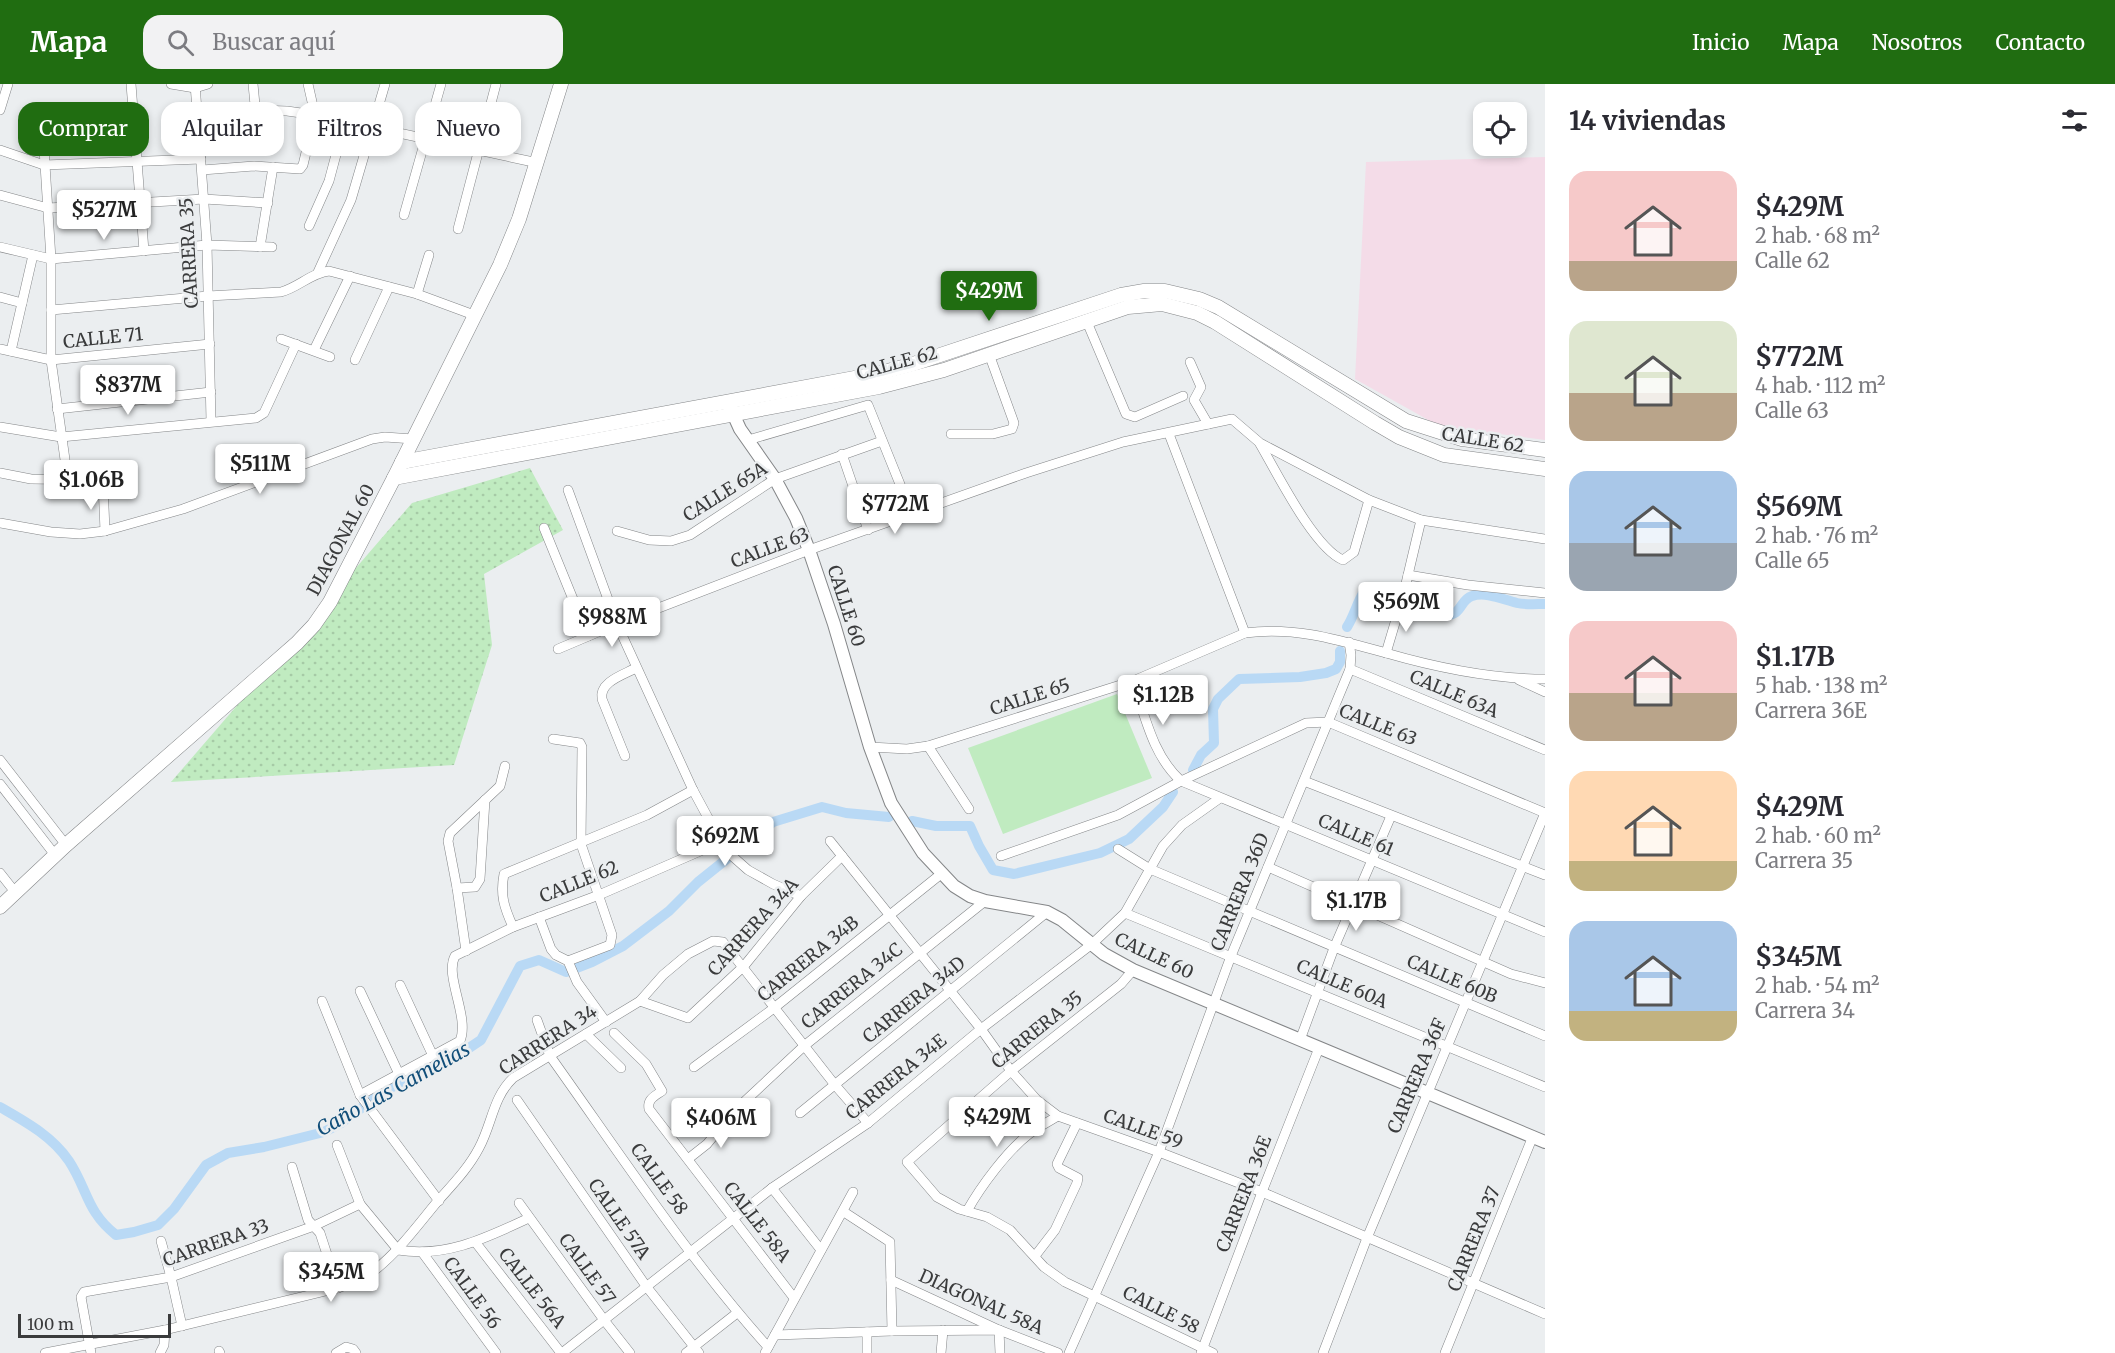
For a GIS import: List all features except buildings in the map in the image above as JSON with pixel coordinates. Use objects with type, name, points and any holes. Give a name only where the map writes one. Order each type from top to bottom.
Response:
[{"type":"main road","name":"DIAGONAL 60","points":[[0,907],[66,845],[297,643],[314,625],[330,602],[511,241],[538,163],[561,84]]},
{"type":"main road","name":"CALLE 62","points":[[402,462],[845,380],[898,368],[1121,295],[1144,291],[1166,291],[1199,299],[1218,307],[1406,421],[1462,439],[1545,450]]},
{"type":"main road","name":"CALLE 62","points":[[394,478],[879,387],[944,370],[1128,307],[1162,304],[1197,313],[1399,437],[1444,455],[1545,468]]},
{"type":"street","points":[[0,110],[8,84]]},
{"type":"street","points":[[131,84],[144,251]]},
{"type":"street","points":[[171,84],[195,86],[208,84]]},
{"type":"street","points":[[253,84],[255,105],[258,109],[296,113]]},
{"type":"street","points":[[308,84],[312,102]]},
{"type":"street","points":[[381,102],[386,84]]},
{"type":"street","points":[[436,102],[441,84]]},
{"type":"street","points":[[492,102],[496,84]]},
{"type":"street","name":"CARRERA 35","points":[[195,86],[207,245],[211,421]]},
{"type":"street","points":[[0,150],[44,165],[201,159]]},
{"type":"street","points":[[44,156],[51,259],[51,360],[68,481]]},
{"type":"street","points":[[202,170],[236,167],[300,169],[305,156]]},
{"type":"street","points":[[309,226],[329,181],[336,156]]},
{"type":"street","points":[[318,272],[351,200],[364,156]]},
{"type":"street","points":[[404,215],[422,156]]},
{"type":"street","points":[[458,229],[478,156]]},
{"type":"street","points":[[507,156],[538,163]]},
{"type":"street","points":[[260,247],[273,167]]},
{"type":"street","points":[[0,195],[48,208],[204,199],[268,203]]},
{"type":"street","points":[[0,247],[51,259],[207,245],[272,247]]},
{"type":"street","points":[[11,351],[33,255]]},
{"type":"street","points":[[417,294],[429,255]]},
{"type":"street","points":[[51,310],[281,292],[293,288],[318,272],[329,271],[417,294],[474,315]]},
{"type":"street","points":[[314,350],[350,276]]},
{"type":"street","points":[[356,360],[389,286]]},
{"type":"street","points":[[0,297],[22,303]]},
{"type":"street","points":[[1087,322],[1126,414],[1135,417],[1183,396]]},
{"type":"street","points":[[281,339],[330,357]]},
{"type":"street","name":"CALLE 71","points":[[0,349],[51,360],[210,344]]},
{"type":"street","points":[[0,427],[61,437],[256,418],[264,413],[296,344]]},
{"type":"street","points":[[951,434],[993,434],[1010,430],[1014,423],[989,354]]},
{"type":"street","points":[[1190,362],[1201,387],[1194,400],[1208,424]]},
{"type":"street","points":[[57,409],[211,392]]},
{"type":"street","name":"CALLE 60","points":[[728,402],[732,416],[775,479],[809,550],[834,624],[870,747],[891,803],[906,829],[941,874],[954,886],[970,896],[985,901],[1047,912],[1062,920],[1117,962],[1133,970],[1545,1142]]},
{"type":"street","points":[[748,440],[868,405],[912,514]]},
{"type":"street","name":"CALLE 63","points":[[558,649],[809,550],[868,531],[1026,473],[1123,442],[1232,419],[1260,443],[1369,500],[1420,520],[1545,539]]},
{"type":"street","points":[[1169,434],[1245,633]]},
{"type":"street","points":[[0,523],[51,532],[80,534],[105,531],[183,509],[372,439],[413,438]]},
{"type":"street","name":"CALLE 65A","points":[[617,531],[649,540],[671,541],[690,535],[775,479],[882,441]]},
{"type":"street","points":[[1260,443],[1316,538],[1336,557],[1343,560],[1354,552],[1369,500]]},
{"type":"street","points":[[842,454],[868,531]]},
{"type":"street","points":[[0,473],[31,479],[99,480],[102,482],[105,531]]},
{"type":"street","points":[[568,490],[617,624],[636,668],[693,790],[721,842],[731,855],[748,870],[801,896]]},
{"type":"street","points":[[1386,653],[1402,601],[1420,520]]},
{"type":"street","points":[[544,528],[588,636]]},
{"type":"street","points":[[1408,575],[1468,585],[1545,593]]},
{"type":"street","name":"CALLE 65","points":[[870,747],[907,749],[928,746],[1132,681],[1245,633],[1262,631],[1297,632],[1349,642],[1482,675],[1545,679]]},
{"type":"street","name":"CARRERA 36D","points":[[1069,1353],[1159,1152],[1230,956],[1350,669],[1352,655],[1349,642]]},
{"type":"street","points":[[625,756],[601,692],[604,686],[636,668]]},
{"type":"street","name":"CALLE 63A","points":[[1350,669],[1545,750]]},
{"type":"street","points":[[1517,679],[1545,692]]},
{"type":"street","points":[[1132,681],[1159,755],[1168,770],[1181,781],[1220,798]]},
{"type":"street","name":"CALLE 63","points":[[1001,856],[1118,815],[1181,781],[1306,723],[1329,722],[1545,813]]},
{"type":"street","points":[[553,739],[580,743],[583,750],[581,844],[612,935],[610,945],[569,964]]},
{"type":"street","points":[[928,746],[969,809]]},
{"type":"street","points":[[0,760],[66,845]]},
{"type":"street","points":[[466,951],[457,888],[447,841],[450,833],[500,786],[505,766]]},
{"type":"street","points":[[1304,781],[1545,875]]},
{"type":"street","points":[[0,784],[55,855]]},
{"type":"street","points":[[513,927],[504,907],[501,888],[504,874],[647,815],[693,790]]},
{"type":"street","name":"CALLE 61","points":[[1220,798],[1545,932]]},
{"type":"street","name":"CARRERA 34E","points":[[562,1353],[772,1188],[868,1123],[981,1029],[1092,944],[1125,913],[1163,846],[1182,825],[1220,798]]},
{"type":"street","points":[[457,888],[475,887],[480,879],[485,800]]},
{"type":"street","name":"CARRERA 36F","points":[[1323,1353],[1427,1094],[1545,813]]},
{"type":"street","points":[[1300,1040],[1334,948],[1391,816]]},
{"type":"street","name":"CALLE 59","points":[[830,841],[921,952],[1011,1071],[1037,1100],[1058,1116],[1262,1192],[1545,1314]]},
{"type":"street","name":"CALLE 62","points":[[433,1056],[460,1041],[463,1029],[453,960],[455,956],[513,927],[599,894],[721,842]]},
{"type":"street","name":"CALLE 60B","points":[[1118,849],[1150,869],[1545,1036]]},
{"type":"street","name":"CARRERA 34A","points":[[640,1000],[687,1018],[744,966],[801,896],[842,856]]},
{"type":"street","points":[[1268,867],[1511,974],[1545,983]]},
{"type":"street","points":[[0,873],[15,892]]},
{"type":"street","name":"CARRERA 34B","points":[[694,1067],[774,1008],[941,874]]},
{"type":"street","name":"CARRERA 34C","points":[[744,1102],[804,1046],[985,901]]},
{"type":"street","name":"CARRERA 34D","points":[[800,1113],[952,992],[1047,912]]},
{"type":"street","name":"CALLE 60A","points":[[1125,913],[1545,1087]]},
{"type":"street","points":[[539,917],[551,950],[569,964],[577,982],[606,1023]]},
{"type":"street","name":"CARRERA 34","points":[[45,1353],[91,1349],[338,1288],[374,1272],[398,1250],[472,1161],[489,1125],[497,1098],[513,1078],[606,1023],[640,1000],[663,975],[688,954],[719,940],[744,966]]},
{"type":"street","points":[[744,966],[804,1046],[868,1123]]},
{"type":"street","name":"CARRERA 35","points":[[907,1162],[1011,1071],[1121,984],[1133,970]]},
{"type":"street","points":[[362,1098],[399,1074],[433,1056],[400,985]]},
{"type":"street","points":[[360,991],[399,1074]]},
{"type":"street","points":[[322,1001],[362,1098],[439,1201]]},
{"type":"street","name":"CALLE 58","points":[[537,1020],[550,1056],[691,1252],[766,1350]]},
{"type":"street","name":"CALLE 58A","points":[[614,1033],[646,1064],[662,1091],[650,1099],[649,1109],[794,1298]]},
{"type":"street","points":[[586,1035],[621,1068]]},
{"type":"street","name":"CARRERA 36E","points":[[1202,1351],[1319,1048]]},
{"type":"street","name":"CALLE 57A","points":[[517,1100],[646,1286],[697,1350]]},
{"type":"street","points":[[688,1159],[707,1144],[731,1115]]},
{"type":"street","points":[[967,1211],[979,1191],[1007,1156],[1029,1134],[1058,1116]]},
{"type":"street","points":[[1035,1256],[1055,1230],[1077,1183],[1078,1178],[1059,1168],[1057,1164],[1077,1123]]},
{"type":"street","name":"CARRERA 37","points":[[1445,1353],[1533,1136]]},
{"type":"street","points":[[337,1144],[360,1204],[398,1250],[422,1252],[476,1243],[529,1218]]},
{"type":"street","name":"CALLE 58","points":[[907,1162],[937,1197],[967,1211],[987,1217],[1010,1230],[1044,1267],[1065,1281],[1202,1351],[1213,1353]]},
{"type":"street","points":[[292,1167],[308,1220],[320,1233],[338,1288]]},
{"type":"street","points":[[772,1188],[821,1250]]},
{"type":"street","points":[[766,1350],[853,1192]]},
{"type":"street","name":"CALLE 57","points":[[519,1203],[630,1353]]},
{"type":"street","name":"CARRERA 33","points":[[91,1349],[81,1297],[84,1292],[171,1277],[314,1226],[360,1204]]},
{"type":"street","points":[[844,1212],[890,1242],[892,1331]]},
{"type":"street","points":[[161,1241],[182,1326]]},
{"type":"street","name":"CALLE 56A","points":[[476,1243],[562,1353]]},
{"type":"street","name":"CALLE 56","points":[[422,1252],[496,1353]]},
{"type":"street","name":"DIAGONAL 58A","points":[[891,1280],[999,1330],[1058,1353]]},
{"type":"street","points":[[686,1353],[697,1350],[737,1313]]},
{"type":"street","points":[[160,1353],[164,1345],[165,1330]]},
{"type":"street","points":[[941,1353],[943,1330]]},
{"type":"street","points":[[774,1335],[999,1330],[1000,1353]]},
{"type":"street","points":[[867,1332],[867,1353]]},
{"type":"street","points":[[336,1353],[346,1347],[353,1349],[356,1353]]},
{"type":"shaded area","points":[[1545,157],[1545,440],[1439,426],[1355,379],[1366,162]]},
{"type":"green space","points":[[530,468],[563,530],[484,574],[492,645],[454,765],[171,782],[412,503]]},
{"type":"green space","points":[[1117,694],[1152,778],[1003,834],[968,748]]},
{"type":"waterway","name":"Caño Las Camelias","points":[[1347,627],[1364,592],[1386,595],[1424,611],[1444,615],[1455,613],[1468,598],[1477,595],[1489,595],[1520,604],[1545,604]]},
{"type":"waterway","name":"Caño Las Camelias","points":[[1193,770],[1201,755],[1214,743],[1213,709],[1218,699],[1239,679],[1300,677],[1326,673],[1336,669],[1340,662],[1340,651]]},
{"type":"waterway","name":"Caño Las Camelias","points":[[912,821],[936,826],[970,826],[993,870],[1014,874],[1100,853],[1129,839],[1163,807],[1173,792]]},
{"type":"waterway","name":"Caño Las Camelias","points":[[0,1107],[38,1130],[55,1144],[69,1161],[93,1209],[116,1235],[158,1225],[174,1209],[206,1165],[228,1153],[264,1147],[324,1132],[414,1074],[463,1052],[481,1040],[520,966],[539,960],[566,972],[623,946],[669,911],[698,882],[773,822],[822,807],[846,813],[889,817]]}]
